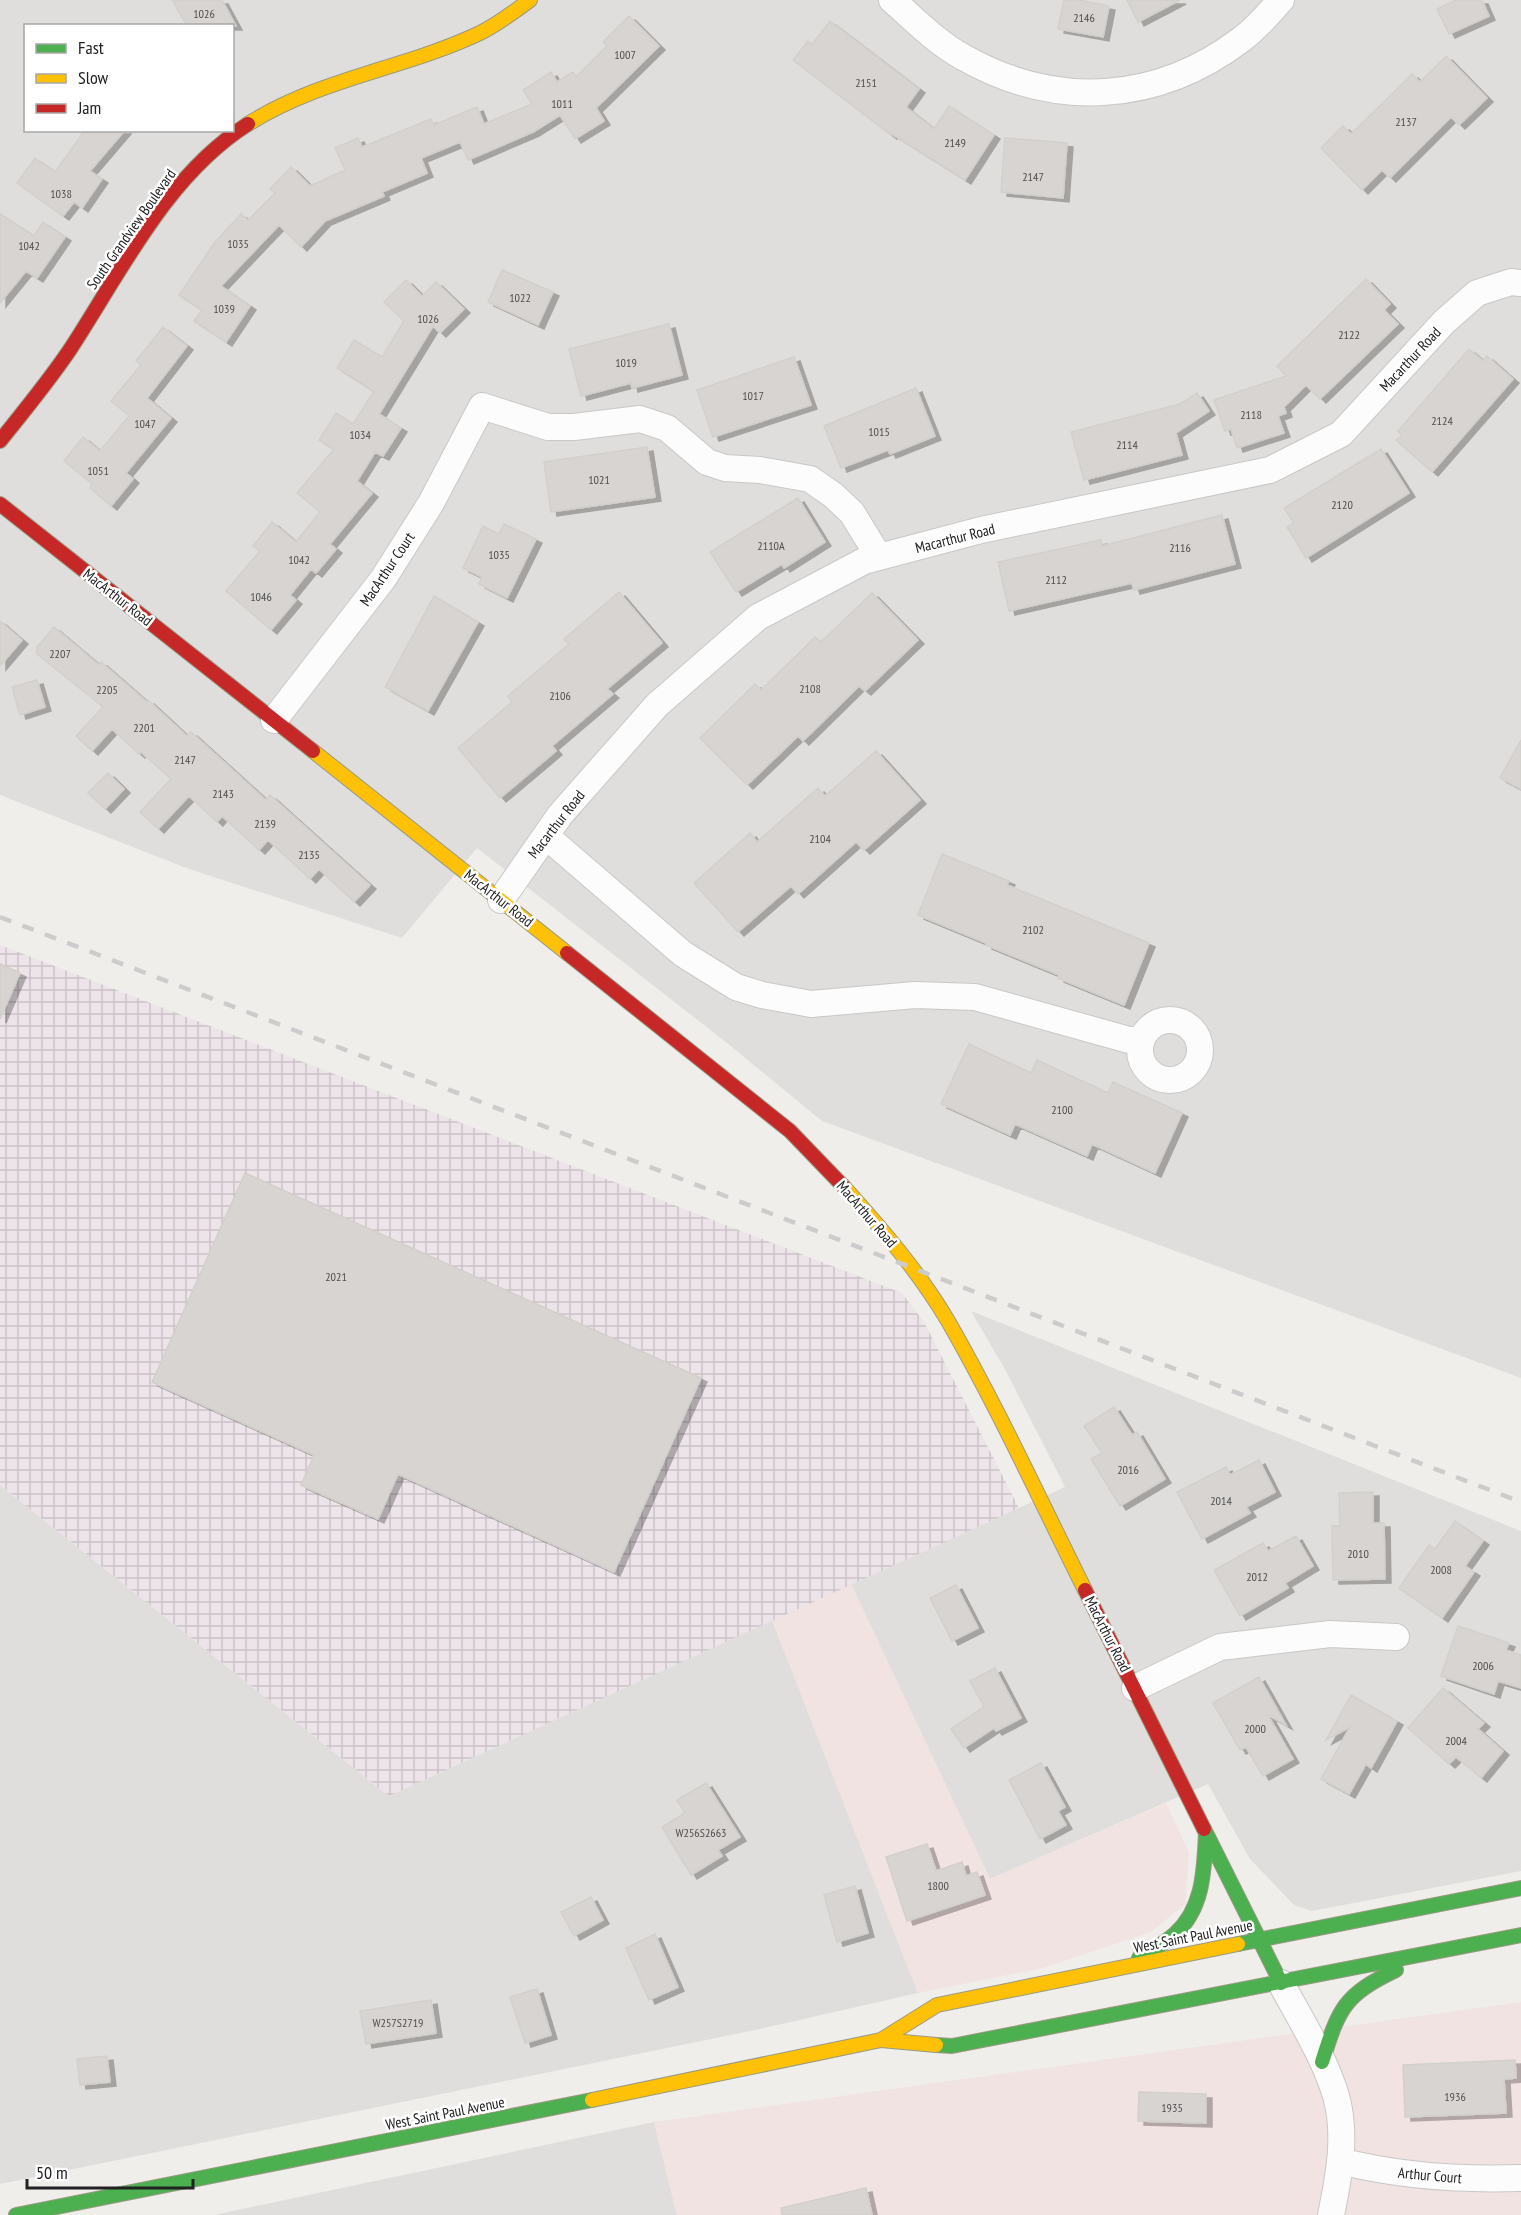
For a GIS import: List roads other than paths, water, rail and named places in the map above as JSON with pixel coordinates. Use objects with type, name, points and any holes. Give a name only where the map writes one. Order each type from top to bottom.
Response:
[{"type":"street","name":"South Grandview Boulevard","points":[[0,441],[67,354],[167,200],[214,149],[243,126],[273,108],[309,91],[476,35],[530,0]]},
{"type":"street","points":[[892,0],[962,57],[1019,83],[1073,93],[1091,93],[1151,86],[1181,76],[1203,65],[1244,38],[1281,0]]},
{"type":"street","name":"Macarthur Road","points":[[501,900],[560,815],[657,705],[758,617],[864,561],[981,530],[1269,470],[1341,435],[1444,322],[1477,293],[1511,282],[1521,283]]},
{"type":"street","name":"MacArthur Court","points":[[274,720],[383,579],[431,503],[482,406],[548,427],[574,427],[640,419],[667,428],[707,462],[725,468],[760,470],[810,479],[834,495],[852,513],[879,557]]},
{"type":"street","name":"MacArthur Road","points":[[0,504],[790,1131],[829,1170],[884,1232],[913,1269],[947,1320],[988,1396],[1322,2062],[1336,2096],[1341,2132],[1340,2161],[1331,2215]]},
{"type":"street","points":[[546,836],[683,954],[736,987],[762,995],[811,1004],[915,995],[975,997],[1129,1040],[1141,1040]]},
{"type":"street","points":[[1135,1688],[1221,1647],[1330,1634],[1396,1637]]},
{"type":"street","points":[[1128,1965],[1176,1933],[1195,1907],[1203,1878],[1206,1831]]},
{"type":"street","name":"West Saint Paul Avenue","points":[[881,2040],[937,2005],[1521,1888]]},
{"type":"street","name":"West Saint Paul Avenue","points":[[16,2215],[528,2114],[881,2040],[952,2046],[1521,1935]]},
{"type":"street","points":[[1322,2062],[1337,2020],[1358,1991],[1421,1955]]},
{"type":"street","name":"Arthur Court","points":[[1340,2161],[1370,2169],[1443,2178],[1521,2178]]},
{"type":"railway","points":[[0,917],[1521,1502]]}]
